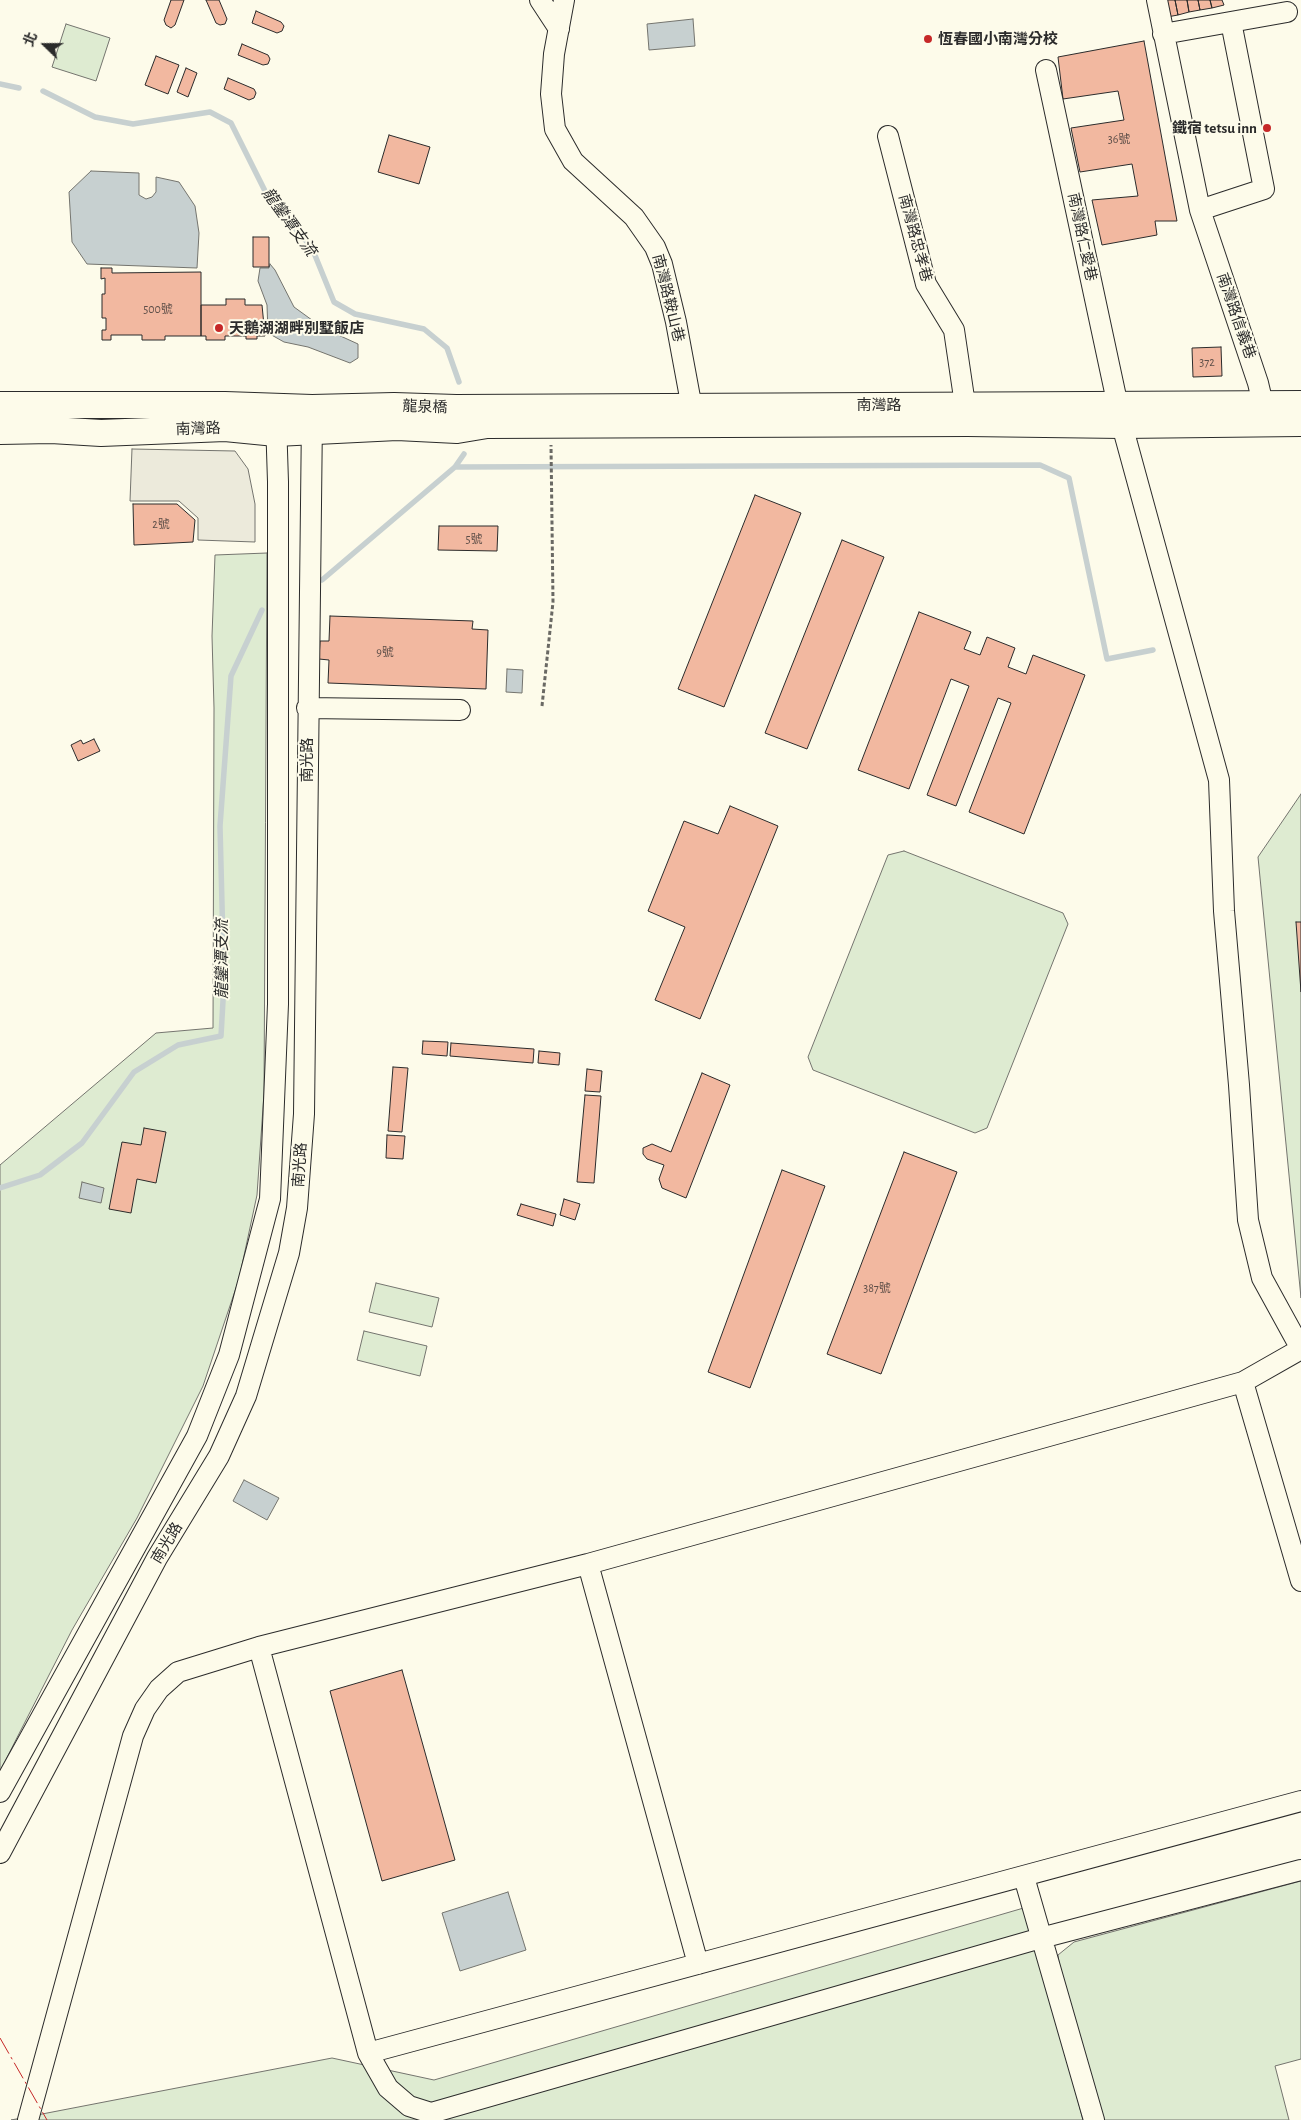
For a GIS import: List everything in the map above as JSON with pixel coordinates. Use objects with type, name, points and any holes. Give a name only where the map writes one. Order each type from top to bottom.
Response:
[{"type":"main road","name":"南灣路","points":[[0,405],[226,404],[276,420]]},
{"type":"main road","name":"南灣路","points":[[1266,414],[1301,404]]},
{"type":"main road","name":"南灣路","points":[[457,419],[487,425],[550,425],[693,414]]},
{"type":"main road","name":"南灣路","points":[[457,419],[693,414],[1266,414],[1301,423]]},
{"type":"main road","name":"南灣路","points":[[0,431],[51,430],[101,432],[225,428],[276,420],[395,416]]},
{"type":"main road","name":"龍泉橋","points":[[395,416],[457,419]]},
{"type":"street","points":[[540,0],[559,28]]},
{"type":"street","name":"南灣路鞍山巷","points":[[564,0],[551,94],[555,129],[573,161],[634,217],[655,247],[662,264],[676,322],[693,414]]},
{"type":"street","name":"南灣路信義巷","points":[[1157,0],[1200,210],[1258,383],[1266,414]]},
{"type":"street","points":[[1163,34],[1287,12]]},
{"type":"street","points":[[1200,210],[1264,189],[1231,22]]},
{"type":"street","name":"南灣路仁愛巷","points":[[1046,70],[1120,415],[1219,780],[1224,911],[1240,1085],[1248,1220],[1262,1278],[1301,1349],[1243,1382]]},
{"type":"street","name":"南灣路忠孝巷","points":[[888,136],[926,284],[954,330],[966,414]]},
{"type":"street","name":"南光路","points":[[0,1852],[158,1558],[219,1456],[246,1396],[289,1253],[297,1208],[304,1114],[307,708],[312,419]]},
{"type":"street","name":"南光路","points":[[0,1792],[197,1436],[229,1354],[270,1199],[278,1004],[278,482],[276,420]]},
{"type":"street","points":[[307,708],[460,710]]},
{"type":"street","points":[[28,2120],[133,1736],[145,1709],[159,1688],[178,1672],[259,1647],[588,1564],[1243,1382],[1301,1581]]},
{"type":"street","points":[[588,1564],[698,1964]]},
{"type":"street","points":[[259,1647],[368,2053],[388,2088],[409,2106],[431,2113],[1041,1938],[1301,1870]]},
{"type":"street","points":[[368,2053],[1301,1801]]},
{"type":"street","points":[[1024,1877],[1094,2120]]},
{"type":"path","points":[[542,706],[552,602],[550,425]]},
{"type":"green space","points":[[66,24],[110,38],[96,81],[52,67]]},
{"type":"green space","points":[[267,553],[264,1093],[257,1195],[239,1279],[203,1386],[137,1518],[72,1630],[0,1771],[0,1165],[156,1033],[213,1028],[214,708],[212,636],[215,555]]},
{"type":"green space","points":[[1301,794],[1301,1298],[1258,857]]},
{"type":"green space","points":[[904,851],[1063,913],[1068,924],[987,1128],[975,1133],[813,1070],[808,1057],[888,855]]},
{"type":"green space","points":[[376,1283],[439,1298],[432,1327],[369,1312]]},
{"type":"green space","points":[[364,1331],[427,1346],[420,1376],[357,1360]]},
{"type":"green space","points":[[1301,1881],[1301,2059],[1275,2066],[1289,2120],[1099,2120],[1061,1978],[1058,1955],[1074,1942]]},
{"type":"green space","points":[[1027,1907],[1083,2120],[11,2120],[332,2058],[434,2080]]},
{"type":"shaded area","points":[[693,19],[695,46],[649,50],[647,24]]},
{"type":"shaded area","points":[[91,171],[139,173],[139,195],[146,199],[152,197],[156,192],[156,177],[179,182],[195,206],[199,233],[197,268],[87,264],[72,242],[69,192]]},
{"type":"shaded area","points":[[270,264],[294,307],[323,328],[358,344],[358,358],[350,363],[308,347],[284,342],[268,333],[267,305],[258,281],[260,268],[269,268]]},
{"type":"shaded area","points":[[132,449],[235,451],[248,469],[255,504],[255,542],[198,540],[198,518],[179,501],[130,501]]},
{"type":"shaded area","points":[[507,669],[523,670],[522,693],[506,692]]},
{"type":"shaded area","points":[[82,1182],[104,1188],[101,1203],[79,1198]]},
{"type":"shaded area","points":[[244,1480],[279,1498],[267,1520],[233,1501]]},
{"type":"shaded area","points":[[508,1892],[526,1950],[460,1971],[442,1913]]},
{"type":"building","points":[[171,0],[184,0],[175,25],[171,28],[166,25],[164,20]]},
{"type":"building","points":[[206,0],[219,0],[227,19],[225,24],[220,25],[216,23]]},
{"type":"building","points":[[1163,0],[1175,0],[1178,15],[1167,17]]},
{"type":"building","points":[[1175,0],[1187,0],[1189,12],[1178,15]]},
{"type":"building","points":[[1187,0],[1198,0],[1200,10],[1189,12]]},
{"type":"building","points":[[1198,0],[1210,0],[1212,8],[1200,10]]},
{"type":"building","points":[[1210,0],[1222,0],[1224,5],[1212,8]]},
{"type":"building","points":[[256,11],[281,22],[284,26],[282,31],[277,33],[252,23]]},
{"type":"building","points":[[1144,41],[1177,221],[1155,221],[1157,235],[1102,245],[1092,200],[1138,196],[1132,164],[1080,172],[1071,128],[1124,120],[1118,91],[1063,99],[1058,57]]},
{"type":"building","points":[[242,44],[268,55],[270,59],[268,64],[263,65],[238,55]]},
{"type":"building","points":[[156,56],[179,65],[168,94],[145,85]]},
{"type":"building","points":[[186,68],[197,73],[188,97],[177,92]]},
{"type":"building","points":[[228,78],[254,89],[256,93],[254,98],[249,100],[224,89]]},
{"type":"building","points":[[389,135],[430,147],[419,184],[378,172]]},
{"type":"building","points":[[253,237],[269,237],[269,267],[253,267]]},
{"type":"building","points":[[101,268],[112,268],[112,273],[201,272],[201,336],[165,336],[165,340],[142,340],[142,335],[111,335],[111,340],[102,340],[102,330],[106,330],[106,318],[102,318],[102,294],[105,294],[105,278],[101,279]]},
{"type":"building","points":[[226,299],[245,299],[245,305],[262,305],[265,336],[257,336],[257,339],[246,339],[246,336],[225,336],[225,340],[206,340],[206,336],[201,336],[201,305],[226,305]]},
{"type":"building","points":[[1221,347],[1222,376],[1193,377],[1192,348]]},
{"type":"building","points":[[755,495],[801,513],[724,707],[678,689]]},
{"type":"building","points":[[133,504],[177,504],[195,520],[193,542],[134,545]]},
{"type":"building","points":[[439,526],[498,526],[497,551],[438,550]]},
{"type":"building","points":[[842,540],[884,557],[807,749],[765,733]]},
{"type":"building","points":[[919,612],[971,632],[964,649],[980,655],[987,637],[1015,648],[1008,667],[1026,674],[1033,655],[1085,675],[1024,834],[969,812],[1011,703],[998,698],[956,806],[927,795],[969,686],[951,679],[909,789],[858,770]]},
{"type":"building","points":[[330,616],[473,621],[472,629],[488,630],[486,689],[328,683],[329,660],[319,659],[320,641],[329,641]]},
{"type":"building","points":[[94,739],[100,751],[78,761],[71,745],[81,740],[83,744]]},
{"type":"building","points":[[730,806],[778,826],[700,1019],[655,1000],[685,927],[648,911],[684,821],[718,834]]},
{"type":"building","points":[[1296,922],[1301,922],[1301,992]]},
{"type":"building","points":[[423,1041],[448,1042],[447,1056],[422,1054]]},
{"type":"building","points":[[451,1043],[534,1049],[533,1063],[450,1056]]},
{"type":"building","points":[[539,1051],[560,1053],[559,1065],[538,1063]]},
{"type":"building","points":[[393,1067],[408,1068],[402,1132],[388,1131]]},
{"type":"building","points":[[587,1069],[602,1071],[600,1092],[585,1091]]},
{"type":"building","points":[[702,1073],[730,1085],[686,1198],[662,1188],[659,1179],[664,1165],[647,1159],[643,1154],[643,1148],[652,1144],[671,1152]]},
{"type":"building","points":[[585,1095],[601,1096],[594,1183],[577,1182]]},
{"type":"building","points":[[144,1128],[166,1132],[156,1183],[137,1179],[131,1213],[109,1209],[122,1142],[141,1145]]},
{"type":"building","points":[[387,1135],[405,1136],[403,1159],[386,1158]]},
{"type":"building","points":[[904,1152],[957,1172],[881,1374],[827,1354]]},
{"type":"building","points":[[782,1170],[825,1186],[750,1388],[708,1372]]},
{"type":"building","points":[[564,1199],[580,1204],[575,1220],[560,1215]]},
{"type":"building","points":[[521,1204],[556,1214],[553,1226],[517,1215]]},
{"type":"building","points":[[402,1670],[455,1860],[382,1881],[330,1691]]},
{"type":"waterway","name":"龍鑾潭支流","points":[[0,84],[19,88]]},
{"type":"waterway","name":"龍鑾潭支流","points":[[43,91],[95,117],[133,124],[210,112],[231,123],[267,195],[312,248],[334,302],[355,314],[424,329],[447,348],[459,382]]},
{"type":"waterway","name":"龍鑾潭支流","points":[[322,580],[455,467],[464,454]]},
{"type":"waterway","points":[[455,467],[1040,465],[1069,478],[1107,659],[1153,650]]},
{"type":"waterway","name":"龍鑾潭支流","points":[[0,1188],[40,1175],[82,1143],[134,1072],[178,1045],[221,1036],[224,983],[220,826],[231,676],[262,610]]},
{"type":"power","points":[[0,2038],[47,2120]]},
{"type":"place","name":"恆春國小南灣分校","points":[[928,39]]},
{"type":"place","name":"鐵宿 tetsu inn","points":[[1267,128]]},
{"type":"place","name":"天鵝湖湖畔別墅飯店","points":[[219,328]]}]
